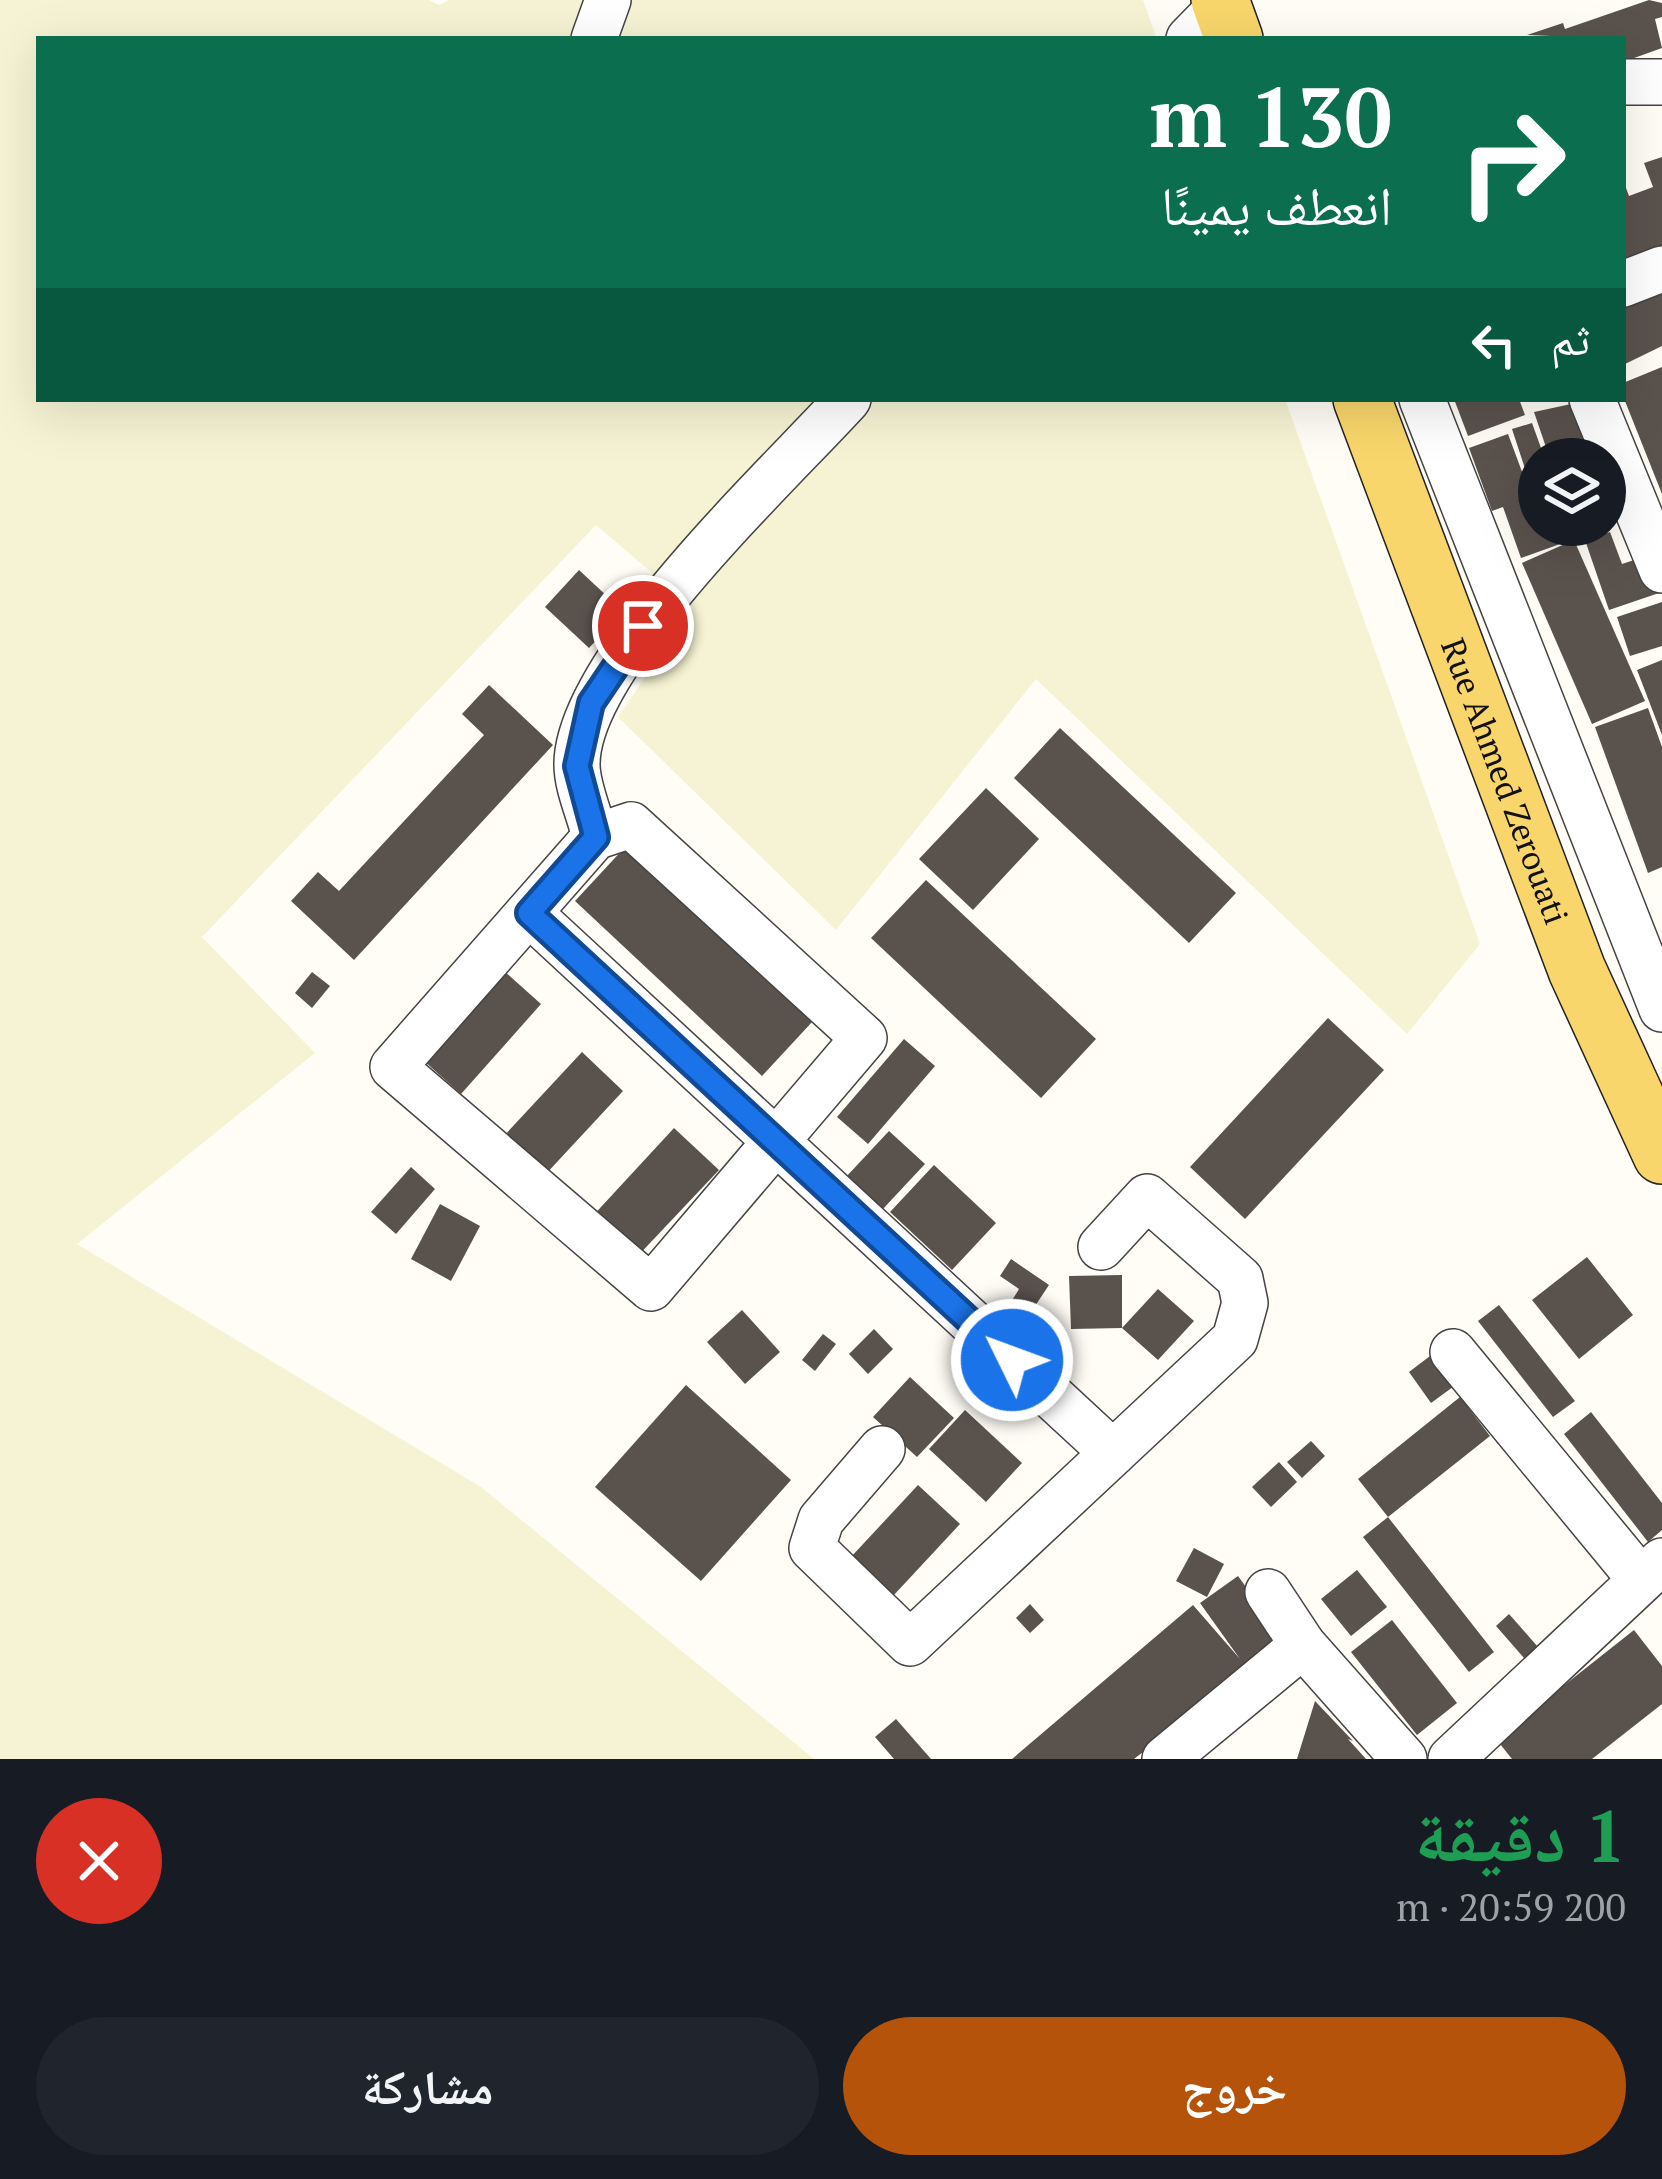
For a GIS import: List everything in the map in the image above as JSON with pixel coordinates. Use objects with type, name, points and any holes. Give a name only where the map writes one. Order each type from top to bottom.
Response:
[{"type":"main road","name":"Rue Ahmed Zerouati","points":[[1363,402],[1576,970],[1660,1152]]},
{"type":"street","points":[[595,36],[608,0]]},
{"type":"street","points":[[1626,82],[1662,82]]},
{"type":"street","points":[[1626,283],[1662,269]]},
{"type":"street","points":[[596,837],[577,766],[591,703],[643,626],[845,402]]},
{"type":"street","points":[[1423,402],[1662,1009]]},
{"type":"street","points":[[1593,402],[1662,570]]},
{"type":"street","points":[[631,825],[864,1038],[652,1288],[393,1067],[529,913],[596,837],[631,825]]},
{"type":"street","points":[[529,913],[1113,1453]]},
{"type":"street","points":[[882,1448],[821,1520],[812,1548],[910,1643],[1235,1340],[1245,1303],[1240,1279],[1147,1197],[1101,1247]]},
{"type":"street","points":[[1451,1759],[1652,1570],[1454,1352]]},
{"type":"street","points":[[1268,1592],[1303,1646],[1404,1759]]},
{"type":"street","points":[[1165,1759],[1303,1646]]},
{"type":"shaded area","points":[[0,0],[429,0],[439,5],[449,0],[1143,0],[1156,36],[36,36],[36,402],[1286,402],[1480,944],[1407,1034],[1036,679],[836,930],[618,717],[693,608],[596,525],[202,937],[315,1053],[77,1244],[481,1487],[814,1759],[0,1759]]},
{"type":"building","points":[[1649,0],[1662,3],[1662,17],[1655,19],[1662,48],[1626,61],[1626,36],[1527,35],[1563,23],[1565,29]]},
{"type":"building","points":[[1662,157],[1662,246],[1626,259],[1626,188],[1629,196],[1653,187],[1644,163]]},
{"type":"building","points":[[1662,284],[1662,346],[1626,364],[1626,302]]},
{"type":"building","points":[[1662,367],[1662,494],[1625,402],[1626,382]]},
{"type":"building","points":[[1455,402],[1520,402],[1525,415],[1468,436]]},
{"type":"building","points":[[1585,402],[1598,438],[1543,438],[1534,412]]},
{"type":"building","points":[[1532,423],[1537,438],[1518,438],[1518,447],[1512,429]]},
{"type":"building","points":[[1508,434],[1518,461],[1518,546],[1554,546],[1521,558],[1503,507],[1492,511],[1469,448]]},
{"type":"building","points":[[1560,546],[1577,546],[1645,701],[1592,724],[1522,563]]},
{"type":"building","points":[[1587,546],[1615,546],[1622,564],[1646,556],[1659,593],[1609,610]]},
{"type":"building","points":[[579,570],[623,611],[589,648],[545,607]]},
{"type":"building","points":[[1662,602],[1662,646],[1630,656],[1617,617]]},
{"type":"building","points":[[1662,660],[1662,735],[1637,670]]},
{"type":"building","points":[[489,685],[553,745],[354,960],[291,901],[318,872],[339,891],[484,735],[462,714]]},
{"type":"building","points":[[1648,708],[1662,747],[1662,867],[1648,873],[1595,727]]},
{"type":"building","points":[[1060,728],[1236,893],[1189,943],[1014,778]]},
{"type":"building","points":[[986,788],[1039,839],[973,910],[919,859]]},
{"type":"building","points":[[626,846],[813,1021],[762,1076],[575,901]]},
{"type":"building","points":[[926,880],[1096,1039],[1041,1098],[871,938]]},
{"type":"building","points":[[504,971],[541,1004],[461,1094],[424,1061]]},
{"type":"building","points":[[312,972],[330,986],[312,1008],[295,993]]},
{"type":"building","points":[[1328,1018],[1384,1070],[1245,1219],[1190,1167]]},
{"type":"building","points":[[904,1039],[935,1066],[868,1144],[837,1117]]},
{"type":"building","points":[[582,1052],[623,1091],[544,1176],[503,1137]]},
{"type":"building","points":[[674,1128],[719,1170],[633,1261],[589,1220]]},
{"type":"building","points":[[889,1131],[925,1164],[881,1211],[845,1178]]},
{"type":"building","points":[[934,1165],[996,1223],[952,1270],[890,1212]]},
{"type":"building","points":[[411,1167],[435,1189],[396,1234],[371,1212]]},
{"type":"building","points":[[440,1204],[480,1226],[451,1281],[411,1259]]},
{"type":"building","points":[[1587,1257],[1633,1315],[1579,1359],[1532,1300]]},
{"type":"building","points":[[1011,1259],[1049,1285],[1029,1315],[1011,1302],[1019,1289],[1000,1276]]},
{"type":"building","points":[[1122,1275],[1122,1328],[1071,1329],[1069,1276]]},
{"type":"building","points":[[1158,1289],[1194,1321],[1158,1360],[1122,1328]]},
{"type":"building","points":[[1499,1305],[1575,1401],[1553,1417],[1478,1321]]},
{"type":"building","points":[[742,1310],[780,1352],[745,1384],[707,1342]]},
{"type":"building","points":[[874,1329],[893,1349],[868,1374],[849,1354]]},
{"type":"building","points":[[823,1334],[836,1344],[815,1371],[802,1360]]},
{"type":"building","points":[[1434,1353],[1457,1384],[1431,1403],[1409,1372]]},
{"type":"building","points":[[910,1377],[954,1418],[917,1457],[873,1417]]},
{"type":"building","points":[[686,1385],[791,1480],[701,1581],[595,1487]]},
{"type":"building","points":[[1460,1397],[1490,1436],[1388,1517],[1358,1479]]},
{"type":"building","points":[[965,1410],[1022,1463],[986,1502],[929,1449]]},
{"type":"building","points":[[1591,1412],[1662,1503],[1662,1530],[1648,1542],[1564,1434]]},
{"type":"building","points":[[1311,1441],[1325,1456],[1302,1478],[1287,1462]]},
{"type":"building","points":[[1279,1462],[1297,1482],[1271,1507],[1252,1487]]},
{"type":"building","points":[[918,1485],[960,1524],[893,1596],[851,1557]]},
{"type":"building","points":[[1388,1517],[1494,1652],[1469,1672],[1363,1537]]},
{"type":"building","points":[[1194,1548],[1224,1564],[1207,1597],[1176,1581]]},
{"type":"building","points":[[1357,1570],[1387,1607],[1351,1636],[1321,1599]]},
{"type":"building","points":[[1238,1576],[1285,1641],[1134,1759],[1012,1759],[1193,1605],[1240,1659],[1200,1603]]},
{"type":"building","points":[[1030,1604],[1044,1620],[1030,1633],[1016,1618]]},
{"type":"building","points":[[1509,1614],[1538,1647],[1524,1658],[1496,1626]]},
{"type":"building","points":[[1392,1620],[1457,1703],[1417,1735],[1351,1652]]},
{"type":"building","points":[[1634,1630],[1662,1666],[1662,1704],[1592,1759],[1512,1759],[1496,1739]]},
{"type":"building","points":[[1315,1701],[1353,1741],[1348,1739],[1366,1759],[1297,1759]]},
{"type":"building","points":[[896,1719],[931,1759],[894,1759],[875,1737]]},
{"type":"route","points":[[643,626],[591,703],[577,766],[596,837],[529,913],[1012,1360]]}]
